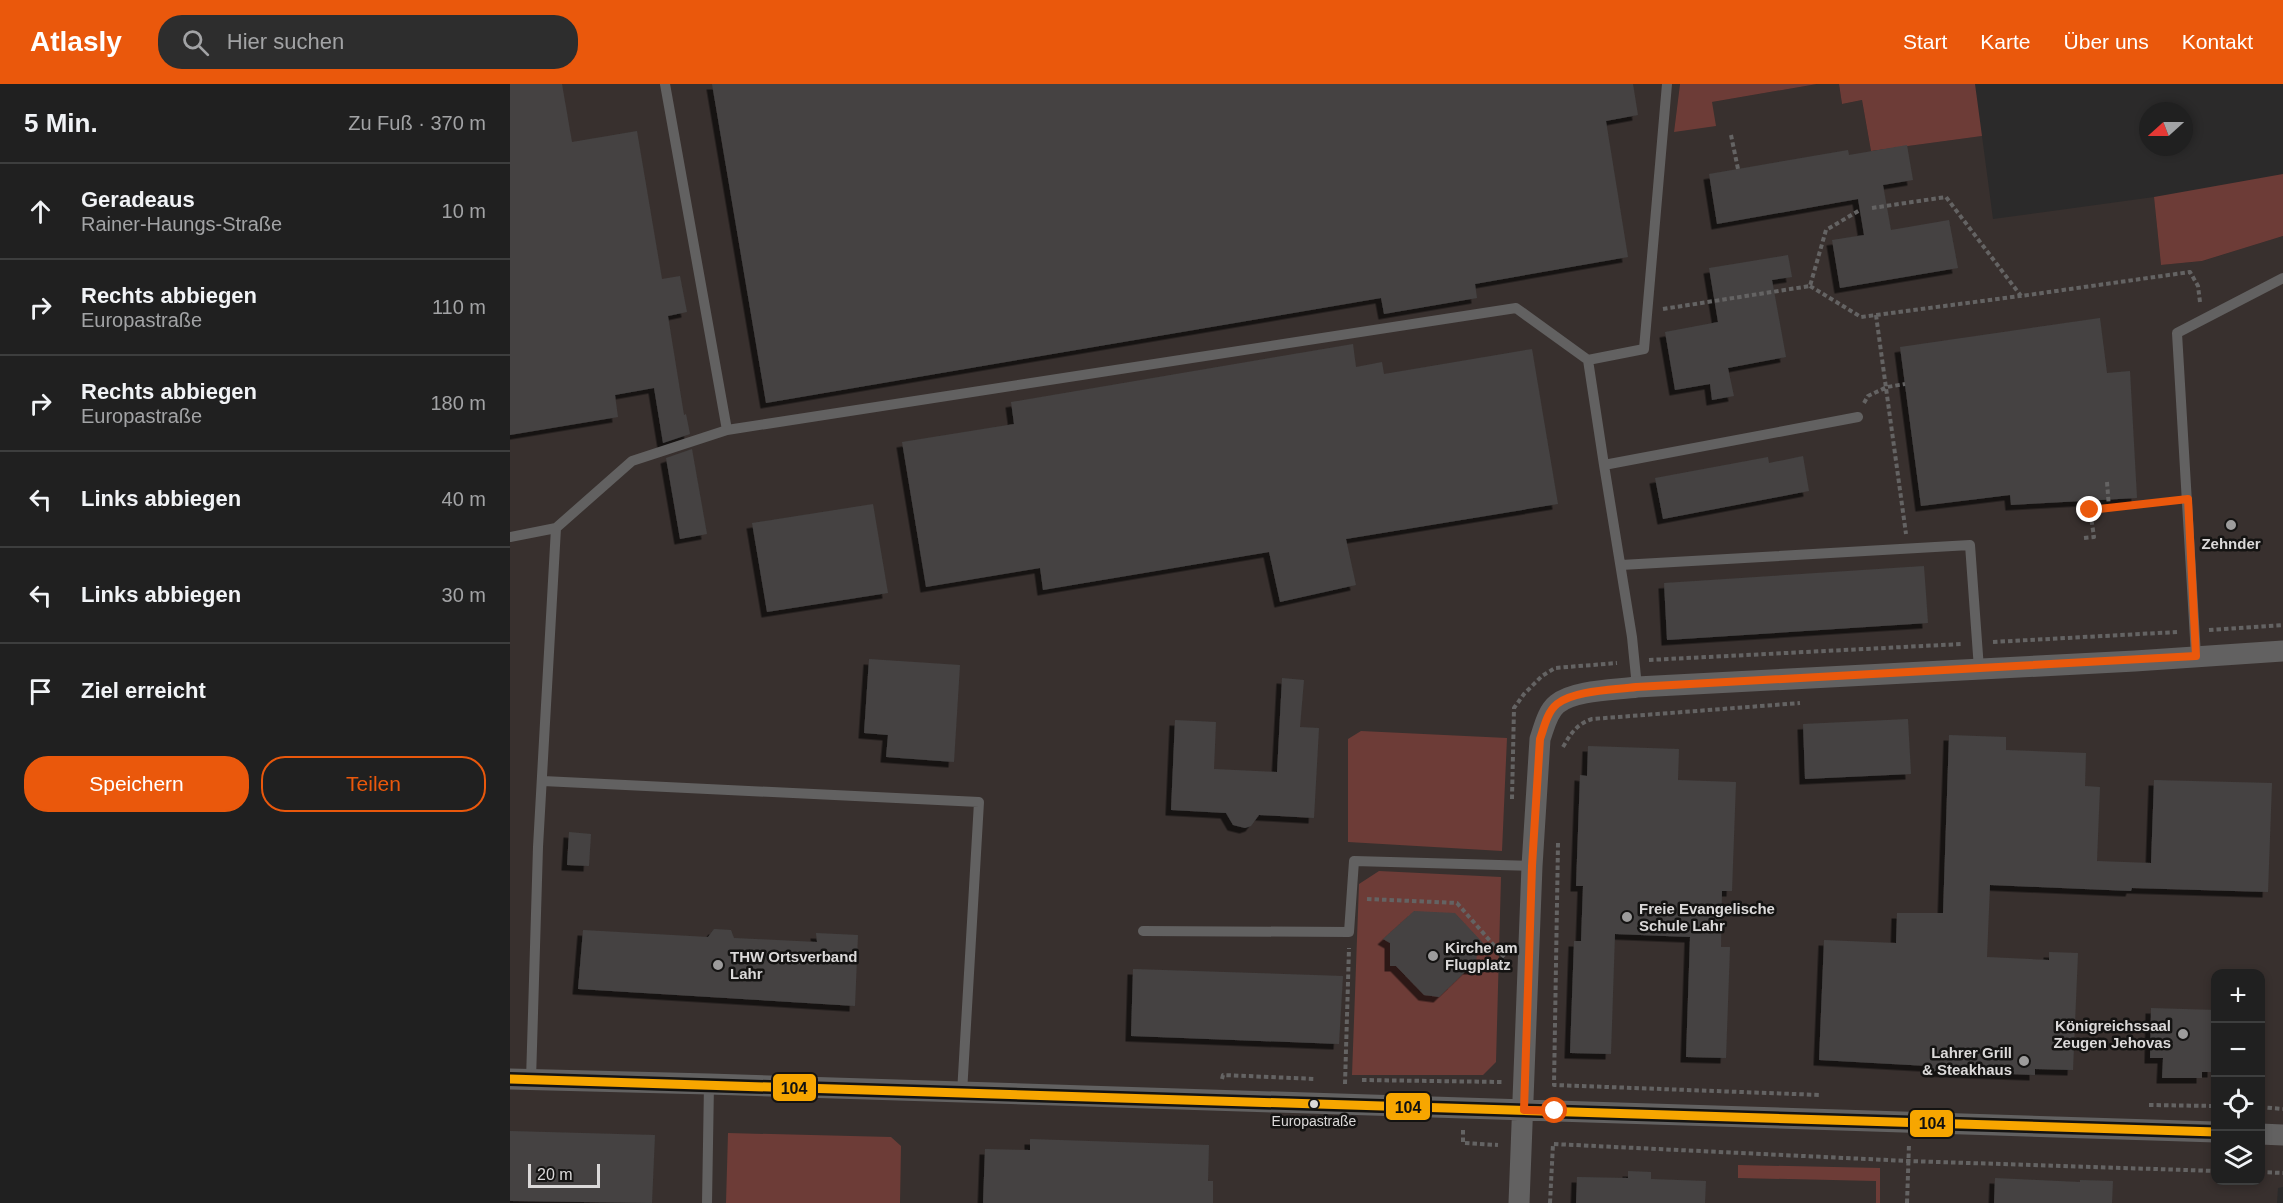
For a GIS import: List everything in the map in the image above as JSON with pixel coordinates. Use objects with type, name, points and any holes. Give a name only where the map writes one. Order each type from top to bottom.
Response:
[{"type":"street","points":[[1520,1203],[1532,866],[1540,739],[1546,721],[1556,705],[1569,698],[1636,687],[2283,651]]},
{"type":"street","points":[[510,1079],[2211,1132]]},
{"type":"street","points":[[2265,1134],[2283,1135]]},
{"type":"lane","points":[[665,84],[727,430]]},
{"type":"lane","points":[[1588,360],[1644,349],[1667,84]]},
{"type":"lane","points":[[2196,656],[2177,333],[2283,278]]},
{"type":"lane","points":[[510,537],[556,528],[632,461],[727,430],[1516,308],[1588,360],[1635,661],[1636,687]]},
{"type":"lane","points":[[1604,465],[1858,417]]},
{"type":"lane","points":[[531,1080],[538,847],[556,528]]},
{"type":"lane","points":[[1621,566],[1970,545],[1979,669]]},
{"type":"lane","points":[[543,781],[978,802],[962,1093]]},
{"type":"lane","points":[[1143,931],[1349,932],[1354,861],[1532,866]]},
{"type":"lane","points":[[706,1203],[709,1084]]},
{"type":"path","points":[[1731,135],[1738,169]]},
{"type":"path","points":[[1872,208],[1946,197],[2021,296]]},
{"type":"path","points":[[1810,286],[1826,230],[1860,210]]},
{"type":"path","points":[[1647,312],[1810,286],[1862,317],[2190,272],[2198,286],[2202,320]]},
{"type":"path","points":[[1876,315],[1908,549]]},
{"type":"path","points":[[1858,417],[1868,396],[1887,387],[1905,384]]},
{"type":"path","points":[[2107,482],[2109,508]]},
{"type":"path","points":[[2084,538],[2094,537],[2090,510],[2188,499]]},
{"type":"path","points":[[1511,807],[1514,708],[1542,676],[1555,668],[1635,661],[2283,625]]},
{"type":"path","points":[[1560,752],[1570,734],[1581,723],[1592,719],[1805,703]]},
{"type":"path","points":[[1554,1085],[1558,834]]},
{"type":"path","points":[[1352,898],[1457,903],[1505,958]]},
{"type":"path","points":[[1349,932],[1345,1080],[1502,1082],[1502,1071]]},
{"type":"path","points":[[1505,969],[1506,947]]},
{"type":"path","points":[[2265,1107],[2283,1109]]},
{"type":"path","points":[[1907,1203],[1910,1122]]},
{"type":"path","points":[[1462,1143],[1498,1144]]},
{"type":"path","points":[[1550,1203],[1553,1144],[1908,1161],[2211,1171]]},
{"type":"path","points":[[2265,1172],[2283,1173]]},
{"type":"shaded area","points":[[510,84],[1680,84],[1674,132],[1712,102],[1817,84],[1839,84],[1842,104],[1862,100],[1871,151],[1982,136],[1993,219],[2154,197],[2161,265],[2202,261],[2283,236],[2283,1187],[2278,1188],[2277,1203],[510,1203]]},
{"type":"shaded area","points":[[1680,84],[1817,84],[1712,102],[1716,126],[1674,132]]},
{"type":"shaded area","points":[[1839,84],[1975,84],[1982,136],[1871,151],[1862,100],[1842,104]]},
{"type":"shaded area","points":[[2283,174],[2283,236],[2202,261],[2161,265],[2154,197]]},
{"type":"shaded area","points":[[1361,731],[1507,738],[1502,851],[1348,842],[1348,739]]},
{"type":"shaded area","points":[[1379,871],[1501,877],[1496,1062],[1483,1075],[1352,1075],[1359,884]]},
{"type":"shaded area","points":[[728,1133],[891,1137],[901,1146],[900,1203],[726,1203]]},
{"type":"shaded area","points":[[1738,1165],[1880,1168],[1880,1203],[1876,1203],[1876,1181],[1738,1178]]},
{"type":"building","points":[[510,84],[562,84],[572,142],[637,131],[662,279],[680,276],[687,312],[668,316],[684,415],[686,414],[690,434],[663,443],[654,388],[615,395],[618,417],[510,435]]},
{"type":"building","points":[[712,84],[1633,84],[1638,115],[1606,121],[1628,257],[1475,284],[1477,298],[1384,314],[1381,298],[766,403]]},
{"type":"building","points":[[1907,145],[1913,180],[1883,185],[1891,230],[1949,220],[1958,268],[1840,288],[1832,240],[1864,235],[1858,199],[1717,224],[1709,174],[1848,150],[1849,155]]},
{"type":"building","points":[[1788,255],[1792,277],[1772,280],[1786,357],[1728,368],[1734,396],[1712,400],[1710,384],[1675,390],[1665,332],[1718,322],[1709,268]]},
{"type":"building","points":[[2100,318],[2107,373],[2130,371],[2137,498],[2011,505],[2010,495],[1921,506],[1900,347]]},
{"type":"building","points":[[1353,344],[1356,367],[1382,362],[1384,374],[1532,349],[1558,504],[1346,539],[1356,585],[1280,602],[1269,552],[1043,590],[1040,568],[926,587],[902,442],[1014,424],[1011,402]]},
{"type":"building","points":[[692,449],[707,534],[680,539],[666,458]]},
{"type":"building","points":[[1803,456],[1809,491],[1663,519],[1655,478],[1768,457],[1769,463]]},
{"type":"building","points":[[873,504],[888,593],[767,612],[752,523]]},
{"type":"building","points":[[1924,566],[1928,623],[1667,640],[1664,583]]},
{"type":"building","points":[[869,659],[960,665],[954,762],[886,757],[888,735],[864,733]]},
{"type":"building","points":[[1282,678],[1304,680],[1300,727],[1319,728],[1314,818],[1259,815],[1251,826],[1245,828],[1233,825],[1226,813],[1171,810],[1175,720],[1216,722],[1214,769],[1277,772]]},
{"type":"building","points":[[1908,719],[1911,774],[1805,779],[1803,724]]},
{"type":"building","points":[[1949,735],[2006,737],[2006,750],[2086,753],[2085,786],[2100,787],[2097,861],[2151,863],[2154,780],[2272,783],[2268,892],[2132,888],[2131,891],[1990,885],[1987,957],[2049,960],[2049,952],[2078,953],[2073,1070],[2035,1069],[2035,1075],[1928,1071],[1928,1066],[1819,1060],[1824,940],[1896,943],[1897,913],[1943,913]]},
{"type":"building","points":[[1588,746],[1679,749],[1678,780],[1736,782],[1732,891],[1722,891],[1721,947],[1730,947],[1726,1058],[1686,1057],[1690,937],[1615,934],[1611,1054],[1570,1053],[1574,941],[1581,941],[1583,886],[1576,886],[1580,775],[1587,776]]},
{"type":"building","points":[[569,832],[591,834],[589,866],[567,865]]},
{"type":"building","name":"Kirche am Flugplatz","points":[[1414,911],[1455,913],[1484,944],[1477,947],[1476,969],[1468,969],[1439,997],[1424,995],[1396,966],[1390,966],[1390,943],[1383,939]]},
{"type":"building","name":"THW Ortsverband Lahr","points":[[714,929],[731,930],[734,938],[817,942],[816,933],[858,935],[855,1006],[578,989],[583,930],[708,937]]},
{"type":"building","points":[[1133,969],[1343,976],[1339,1044],[1131,1036]]},
{"type":"building","name":"Königreichssaal Zeugen Jehovas","points":[[2151,1008],[2211,1010],[2211,1072],[2202,1072],[2202,1078],[2162,1078],[2163,1058],[2150,1058]]},
{"type":"building","points":[[510,1131],[655,1135],[652,1203],[510,1201]]},
{"type":"building","points":[[1030,1139],[1209,1145],[1208,1181],[1213,1181],[1213,1203],[983,1203],[985,1149],[1030,1150]]},
{"type":"building","points":[[1628,1171],[1651,1172],[1651,1179],[1706,1181],[1705,1203],[1576,1203],[1577,1177],[1628,1178]]},
{"type":"building","points":[[1995,1178],[2080,1182],[2080,1180],[2113,1181],[2112,1203],[1994,1203]]},
{"type":"transit line","name":"104","points":[[510,1079],[2211,1132]]},
{"type":"place","name":"Zehnder","points":[[2231,525]]},
{"type":"place","name":"Freie Evangelische Schule Lahr","points":[[1627,917]]},
{"type":"place","name":"Kirche am Flugplatz","points":[[1433,956]]},
{"type":"place","name":"THW Ortsverband Lahr","points":[[718,965]]},
{"type":"place","name":"Königreichssaal Zeugen Jehovas","points":[[2183,1034]]},
{"type":"place","name":"Lahrer Grill & Steakhaus","points":[[2024,1061]]},
{"type":"place","name":"Europastraße","points":[[1314,1104]]},
{"type":"route","points":[[1555,1111],[1524,1110],[1532,866],[1540,739],[1546,721],[1556,705],[1581,695],[1636,687],[2196,656],[2188,499],[2090,510]]}]
